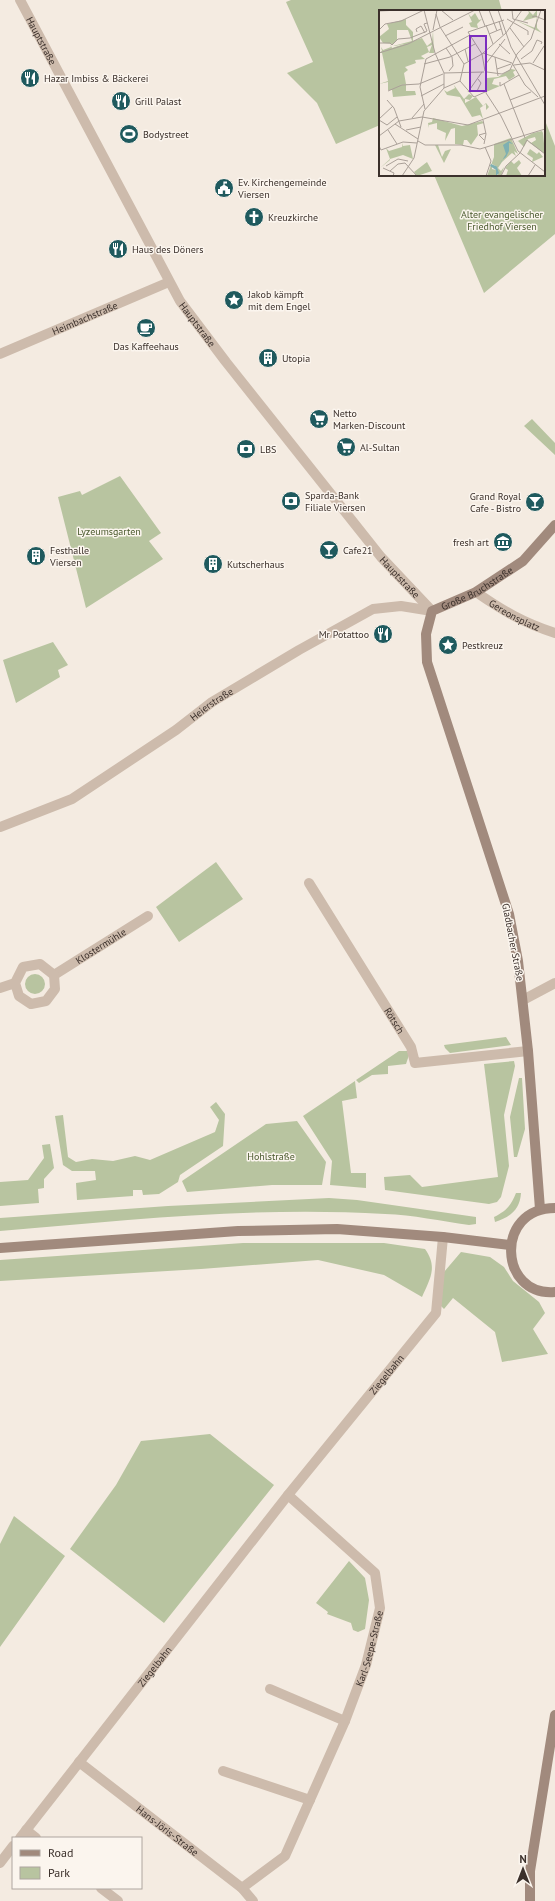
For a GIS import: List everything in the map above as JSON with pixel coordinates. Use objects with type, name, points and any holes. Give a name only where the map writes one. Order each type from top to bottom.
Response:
[{"type":"main road","name":"Große Bruchstraße","points":[[427,662],[426,634],[432,611],[476,592],[523,561],[555,525]]},
{"type":"main road","name":"Gladbacher Straße","points":[[427,662],[509,914],[518,961],[523,1000],[540,1210]]},
{"type":"main road","points":[[555,1208],[540,1210],[529,1215],[520,1223],[513,1234],[510,1245],[511,1259],[516,1272],[525,1283],[537,1290],[555,1292]]},
{"type":"main road","points":[[0,1248],[245,1231],[337,1229],[443,1237],[510,1245]]},
{"type":"main road","points":[[530,1901],[530,1871],[555,1715]]},
{"type":"street","name":"Hauptstraße","points":[[20,0],[180,301],[226,362],[381,557],[432,611]]},
{"type":"street","name":"Heimbachstraße","points":[[1,350],[169,282]]},
{"type":"street","name":"Gereonsplatz","points":[[476,592],[502,611],[533,626],[555,633]]},
{"type":"street","name":"Heierstraße","points":[[0,827],[72,799],[176,730],[212,702],[299,650],[373,609],[400,606],[432,611]]},
{"type":"street","name":"Rötsch","points":[[309,883],[411,1047],[415,1063],[528,1051]]},
{"type":"street","name":"Klostermühle","points":[[54,975],[148,916]]},
{"type":"street","points":[[40,964],[54,975],[55,989],[46,1001],[31,1004],[19,996],[15,983],[23,967],[40,964]]},
{"type":"street","points":[[0,988],[15,983]]},
{"type":"street","points":[[523,1000],[555,984]]},
{"type":"street","name":"Ziegelbahn","points":[[23,1834],[288,1495],[436,1313],[443,1237]]},
{"type":"street","name":"Karl-Seepe-Straße","points":[[242,1888],[285,1856],[345,1721],[366,1665],[380,1608],[375,1573],[288,1495]]},
{"type":"street","points":[[270,1689],[345,1721]]},
{"type":"street","name":"Hans-Jöris-Straße","points":[[79,1762],[242,1888],[253,1901]]},
{"type":"street","points":[[223,1771],[310,1800]]},
{"type":"street","points":[[23,1834],[33,1837]]},
{"type":"street","points":[[0,1863],[12,1847]]},
{"type":"street","points":[[102,1889],[118,1901]]},
{"type":"green space","points":[[291,0],[499,0],[502,10],[379,10],[379,125],[336,144],[317,103],[287,73],[313,62],[286,2]]},
{"type":"green space","name":"Alter evangelischer Friedhof Viersen","points":[[545,121],[555,146],[555,234],[484,293],[434,176],[545,176]]},
{"type":"green space","points":[[532,419],[555,443],[555,455],[524,426]]},
{"type":"green space","name":"Lyzeumsgarten","points":[[120,476],[161,533],[149,541],[163,559],[86,608],[58,497],[80,491],[82,495]]},
{"type":"green space","points":[[53,642],[68,665],[58,670],[60,677],[16,703],[3,660]]},
{"type":"green space","points":[[216,862],[243,899],[179,942],[156,907]]},
{"type":"green space","points":[[35,974],[42,977],[45,984],[42,991],[35,994],[28,991],[25,984],[28,977]]},
{"type":"green space","points":[[506,1037],[511,1045],[450,1053],[444,1045]]},
{"type":"green space","points":[[399,1051],[407,1051],[409,1055],[406,1064],[388,1066],[388,1074],[372,1075],[359,1083],[356,1080]]},
{"type":"green space","points":[[514,1061],[515,1066],[504,1115],[509,1166],[501,1197],[497,1202],[489,1204],[385,1190],[384,1177],[410,1175],[422,1187],[498,1177],[484,1064]]},
{"type":"green space","points":[[519,1078],[522,1078],[525,1129],[517,1157],[514,1157],[510,1117]]},
{"type":"green space","points":[[355,1081],[357,1098],[342,1101],[351,1173],[366,1173],[366,1188],[330,1185],[332,1161],[303,1116]]},
{"type":"green space","points":[[216,1102],[225,1114],[223,1146],[180,1175],[178,1182],[159,1194],[143,1195],[142,1190],[133,1190],[133,1196],[77,1200],[76,1183],[96,1180],[95,1171],[72,1171],[63,1165],[55,1116],[63,1115],[68,1157],[76,1162],[92,1159],[113,1161],[135,1156],[150,1160],[215,1132],[219,1120],[210,1107]]},
{"type":"green space","name":"Hohlstraße","points":[[297,1121],[326,1162],[322,1185],[272,1185],[187,1192],[182,1181],[266,1124]]},
{"type":"green space","points":[[50,1144],[54,1168],[44,1179],[44,1188],[38,1189],[39,1203],[0,1206],[0,1182],[28,1180],[44,1158],[42,1145]]},
{"type":"green space","points":[[516,1193],[521,1193],[519,1204],[510,1215],[495,1222],[494,1217],[508,1208]]},
{"type":"green space","points":[[329,1198],[357,1200],[476,1217],[476,1224],[469,1225],[396,1215],[337,1212],[289,1212],[192,1215],[0,1231],[0,1218],[168,1206]]},
{"type":"green space","points":[[243,1243],[384,1243],[425,1249],[429,1255],[432,1267],[430,1279],[422,1297],[384,1275],[318,1260],[201,1269],[0,1281],[0,1260]]},
{"type":"green space","points":[[461,1252],[490,1257],[504,1267],[513,1281],[539,1302],[545,1313],[533,1329],[548,1354],[502,1362],[495,1332],[453,1298],[444,1309],[440,1305],[444,1272]]},
{"type":"green space","points":[[210,1434],[274,1485],[164,1623],[70,1549],[116,1485],[141,1441]]},
{"type":"green space","points":[[14,1516],[65,1556],[0,1647],[0,1544]]},
{"type":"green space","points":[[349,1561],[365,1578],[369,1600],[365,1629],[358,1632],[353,1630],[351,1623],[327,1614],[328,1612],[316,1603]]},
{"type":"place","name":"Hazar Imbiss & Bäckerei","points":[[30,78]]},
{"type":"place","name":"Grill Palast","points":[[121,101]]},
{"type":"place","name":"Bodystreet","points":[[129,134]]},
{"type":"place","name":"Ev. Kirchengemeinde Viersen","points":[[224,188]]},
{"type":"place","name":"Kreuzkirche","points":[[254,217]]},
{"type":"place","name":"Haus des Döners","points":[[118,249]]},
{"type":"place","name":"Jakob kämpft mit dem Engel","points":[[234,300]]},
{"type":"place","name":"Das Kaffeehaus","points":[[146,328]]},
{"type":"place","name":"Utopia","points":[[268,358]]},
{"type":"place","name":"Netto Marken-Discount","points":[[319,419]]},
{"type":"place","name":"Al-Sultan","points":[[346,447]]},
{"type":"place","name":"LBS","points":[[246,449]]},
{"type":"place","name":"Sparda-Bank Filiale Viersen","points":[[291,501]]},
{"type":"place","name":"Grand Royal Cafe - Bistro","points":[[535,502]]},
{"type":"place","name":"fresh art","points":[[503,542]]},
{"type":"place","name":"Cafe21","points":[[329,550]]},
{"type":"place","name":"Festhalle Viersen","points":[[36,556]]},
{"type":"place","name":"Kutscherhaus","points":[[213,564]]},
{"type":"place","name":"Mr Potattoo","points":[[383,634]]},
{"type":"place","name":"Pestkreuz","points":[[448,645]]}]
